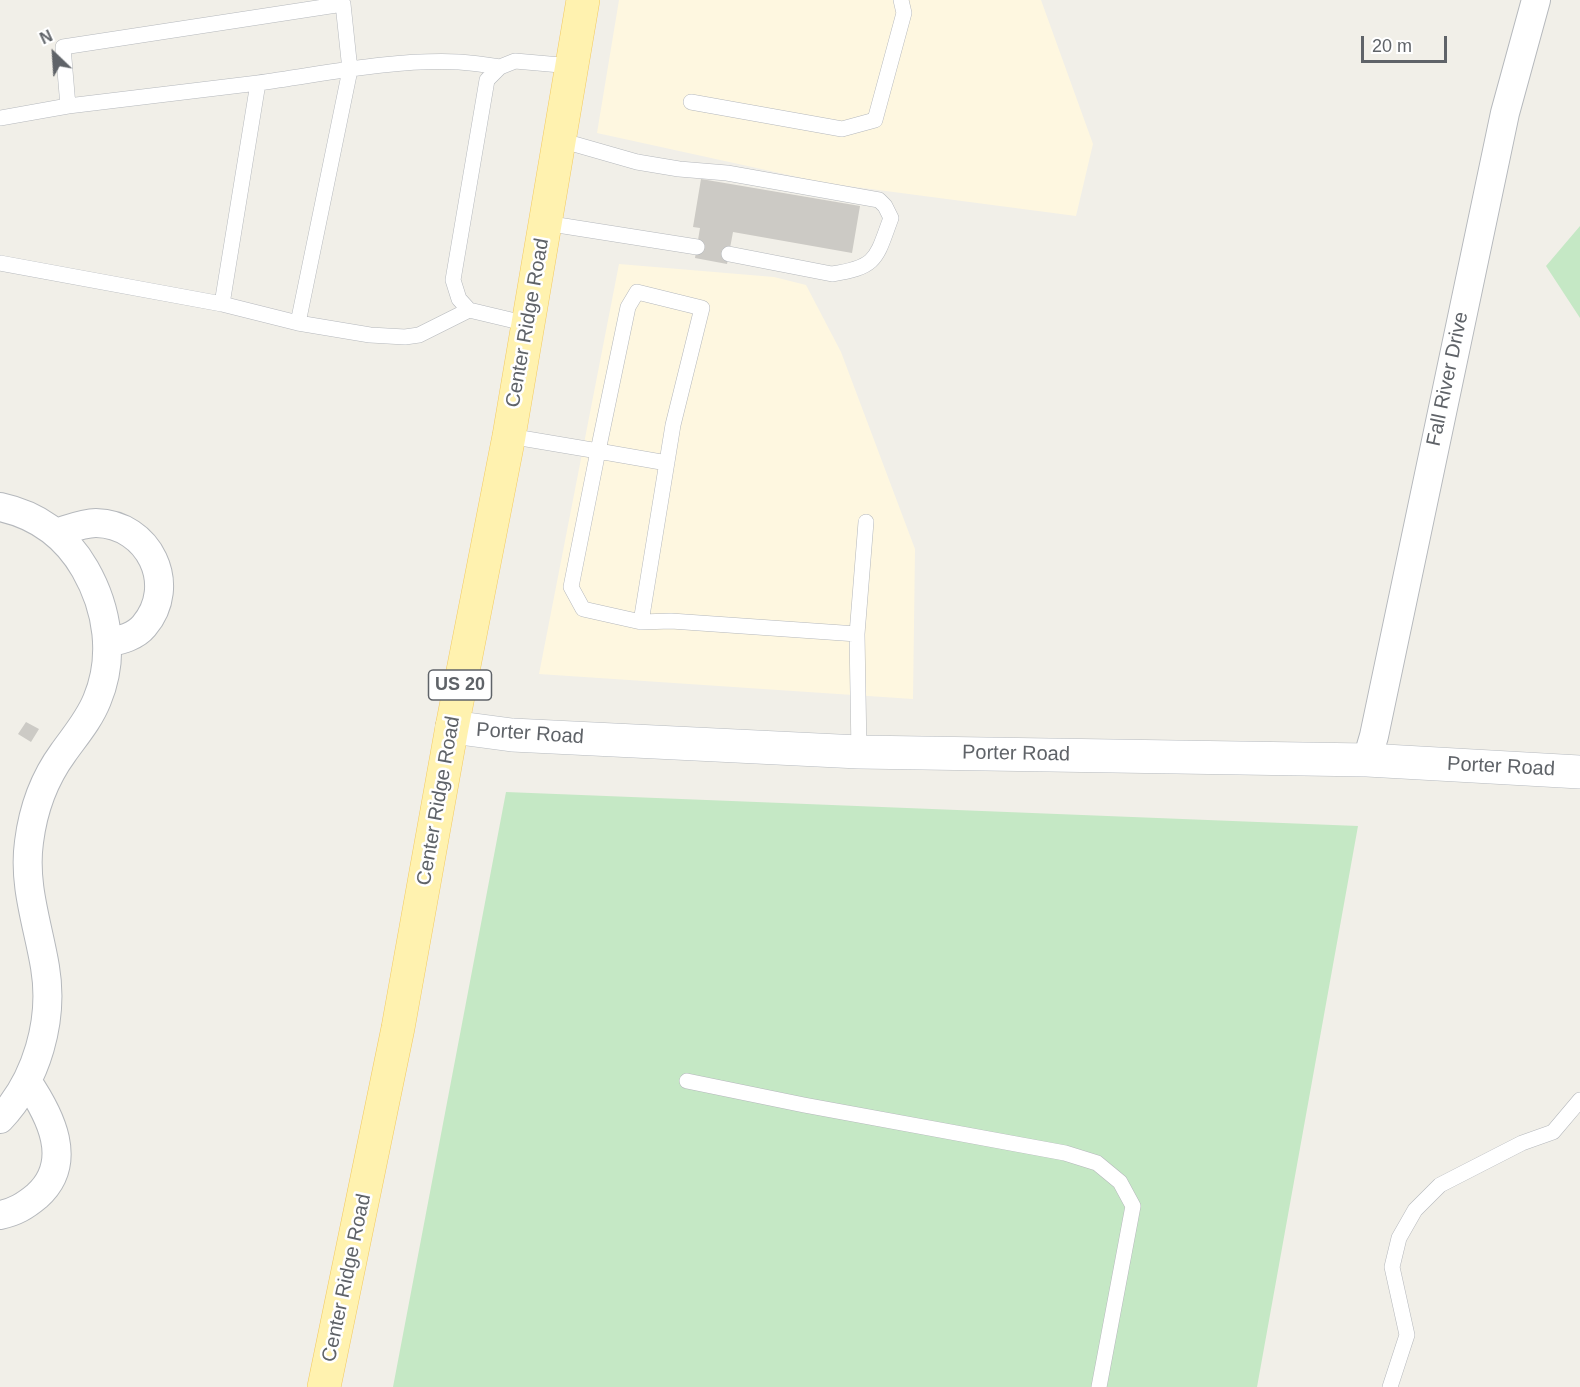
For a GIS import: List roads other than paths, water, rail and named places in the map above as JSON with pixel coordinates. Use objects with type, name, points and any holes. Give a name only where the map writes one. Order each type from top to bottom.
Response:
[{"type":"main road","name":"Center Ridge Road","points":[[324,1387],[399,1028],[452,727],[509,436],[583,0]]},
{"type":"main road","name":"Porter Road","points":[[452,727],[512,735],[859,752],[1367,760],[1580,772]]},
{"type":"street","name":"Fall River Drive","points":[[1367,760],[1374,736],[1505,113],[1536,0]]},
{"type":"street","points":[[0,507],[25,514],[41,522],[70,546],[101,601],[107,644],[104,678],[97,701],[46,781],[31,822],[28,846],[28,883],[45,970],[44,1029],[27,1081],[18,1097],[0,1119]]},
{"type":"street","points":[[56,533],[94,523],[109,524],[124,529],[137,539],[155,560],[159,574],[159,586],[151,615],[144,627],[137,633],[107,644]]},
{"type":"street","points":[[0,1215],[13,1212],[28,1203],[44,1190],[54,1174],[57,1156],[56,1140],[47,1115],[27,1081]]},
{"type":"lane","points":[[691,102],[842,129],[875,120],[904,13],[900,0]]},
{"type":"lane","points":[[68,106],[63,47],[343,4],[350,70],[298,323]]},
{"type":"lane","points":[[528,324],[469,310],[459,299],[453,280],[487,80],[500,67],[515,61],[572,66]]},
{"type":"lane","points":[[0,118],[68,106],[418,63],[459,62],[500,67]]},
{"type":"lane","points":[[222,304],[258,83]]},
{"type":"lane","points":[[560,140],[637,162],[679,169],[727,173],[879,200],[891,218],[877,257],[848,272],[832,274],[729,254]]},
{"type":"lane","points":[[545,223],[697,248]]},
{"type":"lane","points":[[0,263],[222,304],[298,323],[370,335],[405,337],[426,332],[469,310]]},
{"type":"lane","points":[[641,622],[673,425],[702,308],[637,292],[628,307],[571,587],[583,609],[641,622],[671,621],[857,634]]},
{"type":"lane","points":[[509,436],[667,463]]},
{"type":"lane","points":[[859,752],[857,634],[866,522]]},
{"type":"lane","points":[[687,1081],[1065,1153],[1097,1163],[1120,1182],[1133,1206],[1099,1387]]},
{"type":"lane","points":[[1390,1387],[1407,1335],[1392,1267],[1399,1238],[1415,1210],[1440,1185],[1521,1143],[1553,1132],[1580,1100]]}]
